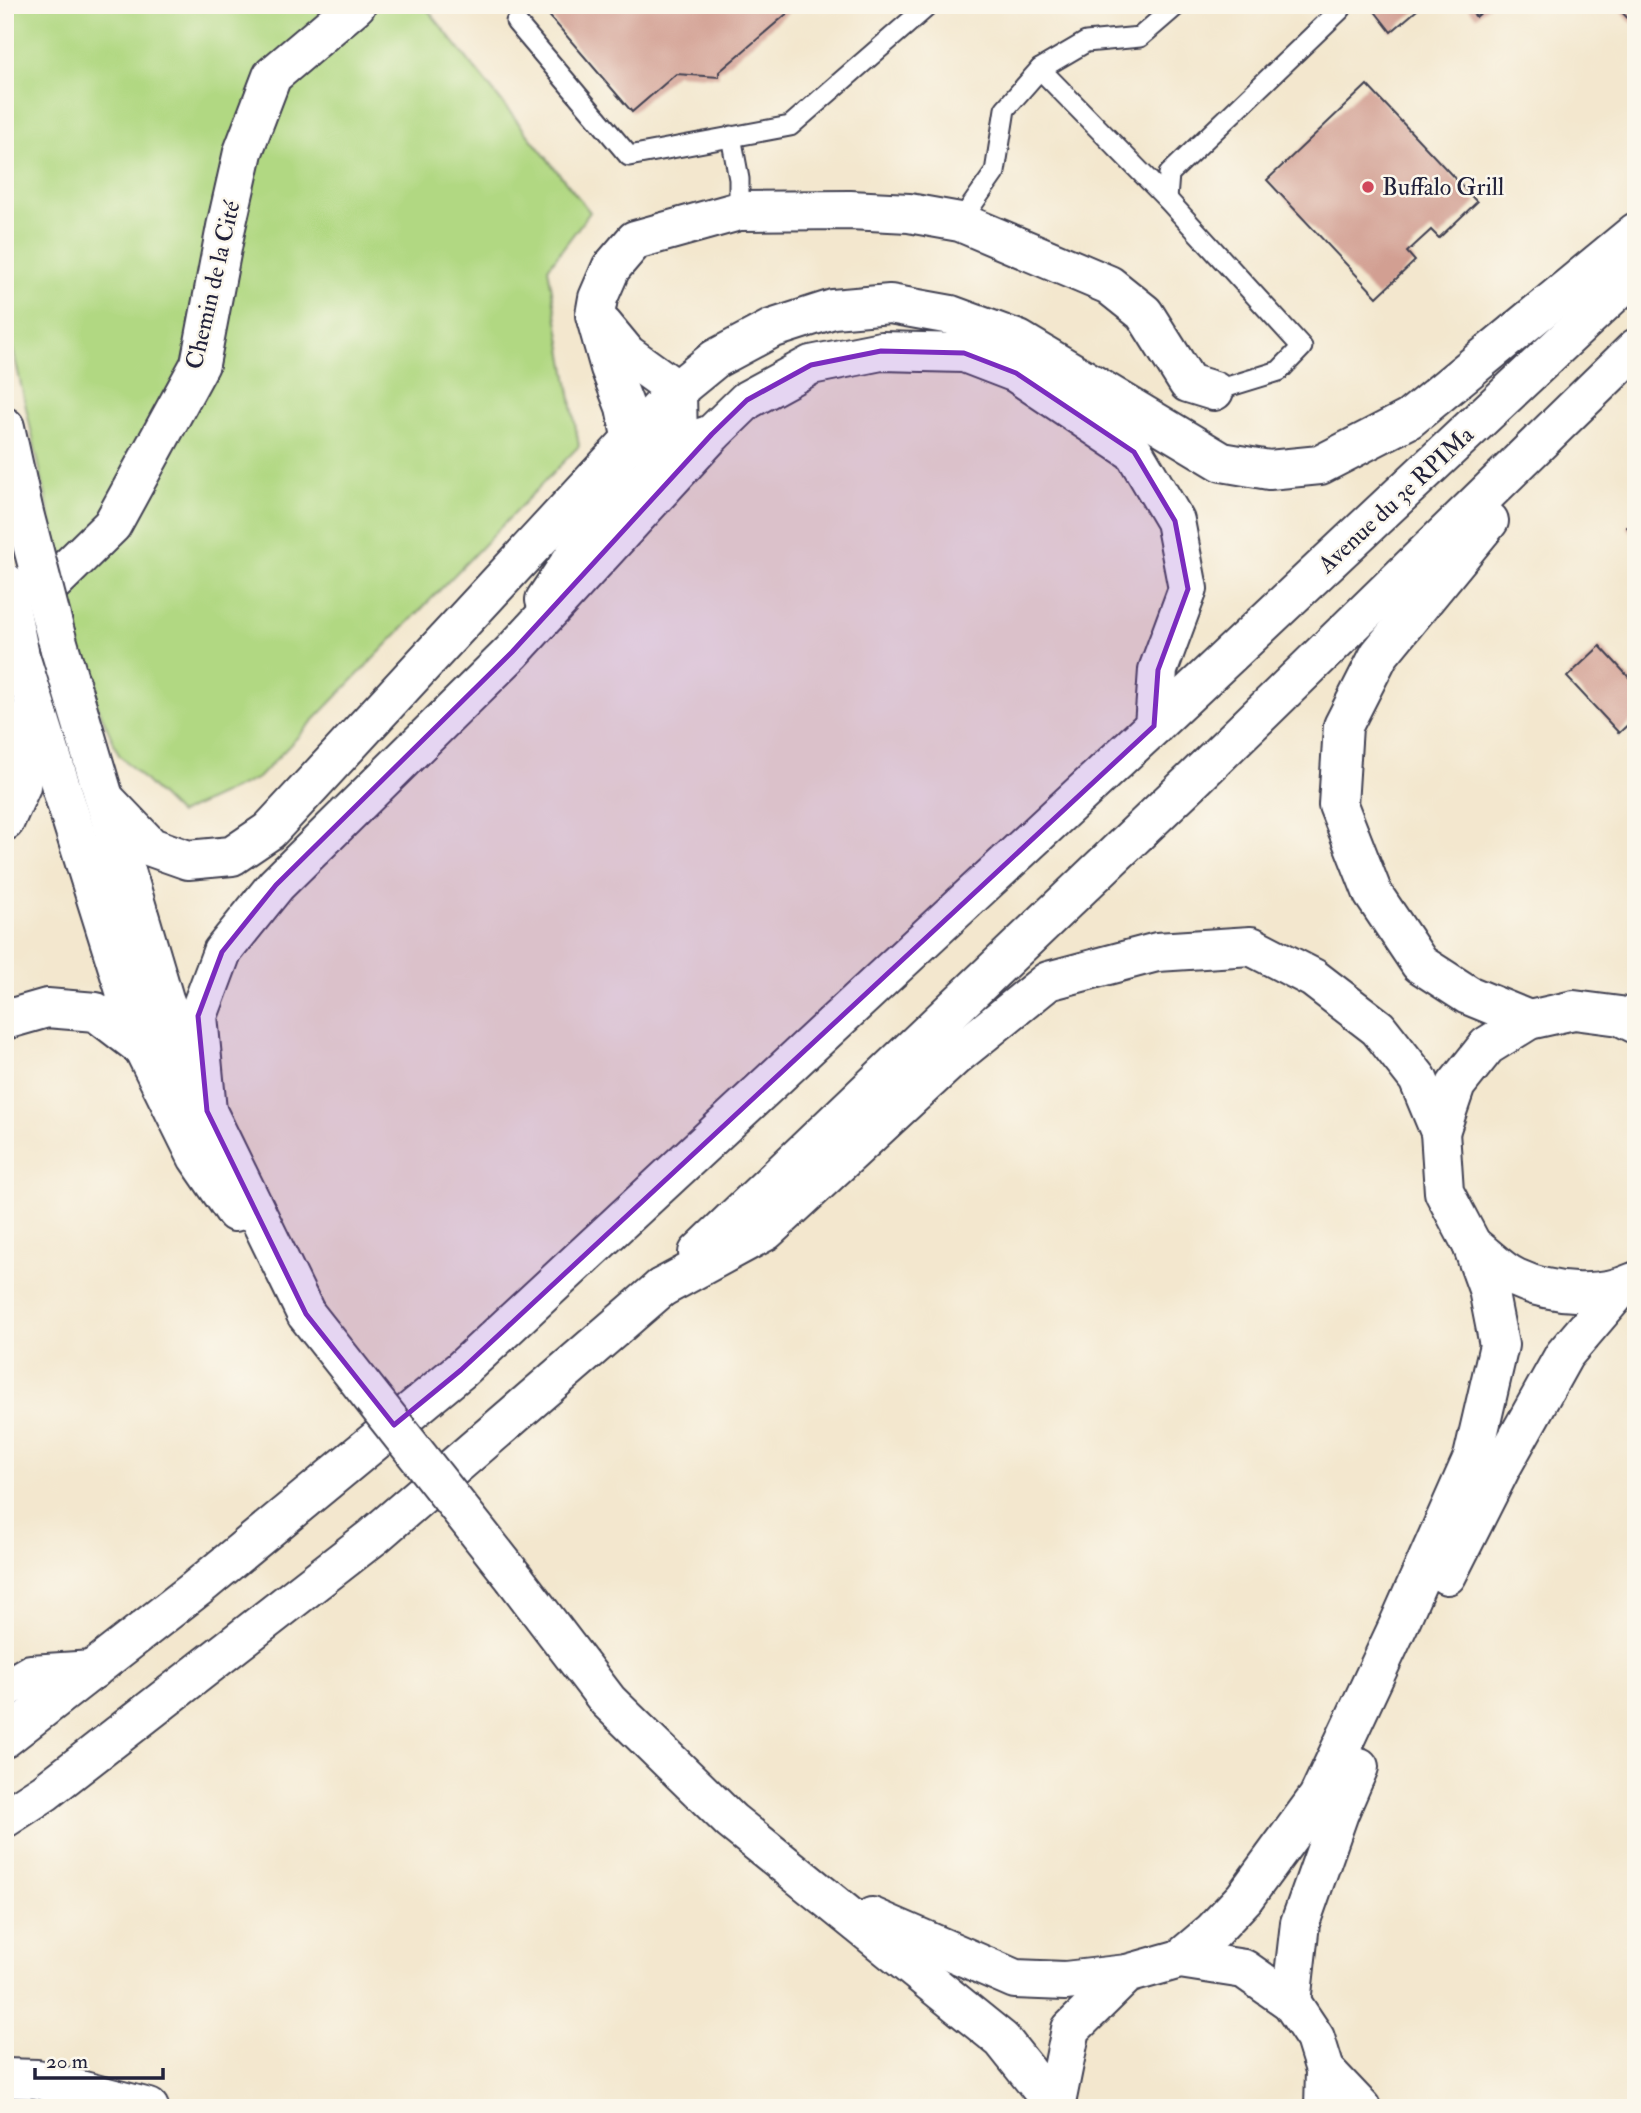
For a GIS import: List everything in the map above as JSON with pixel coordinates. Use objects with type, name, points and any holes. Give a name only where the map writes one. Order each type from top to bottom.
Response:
[{"type":"main road","name":"Chemin de la Cité","points":[[13,643],[112,525],[200,364],[243,152],[272,76],[356,5]]},
{"type":"main road","points":[[632,441],[625,407],[610,368],[595,315],[598,298],[611,268],[635,240],[739,211],[850,210],[909,213],[960,222],[1110,285],[1144,313],[1188,383],[1214,391]]},
{"type":"main road","points":[[105,799],[150,847],[188,860],[232,856],[269,831],[677,390],[715,359],[771,329],[833,309],[890,304],[951,315],[1019,340],[1222,462],[1269,470],[1320,465],[1409,419],[1636,232]]},
{"type":"main road","name":"Avenue du 3e RPIMa","points":[[5,1738],[196,1589],[461,1370],[1154,726],[1636,273]]},
{"type":"main road","points":[[595,315],[626,354],[677,390],[695,440]]},
{"type":"main road","points":[[5,1818],[46,1792],[374,1536],[662,1288],[1196,777],[1636,348]]},
{"type":"main road","points":[[207,1111],[198,1016],[222,952],[276,885],[512,652],[695,440],[747,400],[811,365],[881,351],[964,353],[1016,373],[1134,452],[1175,521],[1188,589],[1158,670],[1154,726]]},
{"type":"main road","points":[[1529,1020],[1468,995],[1420,964],[1373,894],[1338,805],[1343,726],[1379,655],[1492,517],[1636,361]]},
{"type":"main road","points":[[5,426],[56,636],[164,999],[207,1111],[306,1314]]},
{"type":"main road","points":[[632,441],[695,440]]},
{"type":"main road","points":[[5,582],[13,643],[35,697],[143,1048],[197,1157],[306,1314],[608,1701],[731,1821],[1002,2040],[1055,2106]]},
{"type":"main road","points":[[5,821],[21,786],[35,697]]},
{"type":"main road","points":[[662,1288],[766,1231],[954,1057],[1048,981],[1157,952],[1251,946],[1313,978],[1378,1028],[1418,1079],[1440,1132],[1444,1192],[1472,1245],[1488,1289],[1499,1345],[1472,1457],[1399,1624],[1318,1797],[1244,1898],[1181,1959]]},
{"type":"main road","points":[[5,1020],[47,1008],[96,1012],[143,1048]]},
{"type":"main road","points":[[1440,1132],[1455,1085],[1487,1046],[1529,1020],[1574,1010],[1631,1017]]},
{"type":"main road","points":[[1472,1245],[1515,1278],[1567,1293],[1628,1285]]},
{"type":"main road","points":[[1291,2002],[1300,1923],[1339,1813],[1417,1633],[1501,1468],[1564,1355],[1628,1285]]},
{"type":"main road","points":[[5,1689],[31,1674],[93,1670]]},
{"type":"main road","points":[[829,1898],[1015,1979],[1065,1981],[1127,1974],[1181,1959],[1244,1969],[1291,2002],[1315,2038],[1325,2070],[1324,2108]]},
{"type":"main road","points":[[1055,2106],[1071,2029],[1127,1974]]},
{"type":"main road","points":[[1325,2070],[1361,2108]]},
{"type":"main road","points":[[5,2078],[37,2079],[149,2108]]},
{"type":"lane","points":[[516,22],[629,156],[790,126],[929,5]]},
{"type":"lane","points":[[960,222],[995,172],[1005,109],[1040,69],[1086,42],[1140,37],[1177,5]]},
{"type":"lane","points":[[1167,199],[1169,174],[1341,9]]},
{"type":"lane","points":[[1040,69],[1167,199],[1302,347],[1279,372],[1214,391]]},
{"type":"lane","points":[[731,136],[739,179],[739,211]]},
{"type":"highlighted area","points":[[881,351],[964,353],[1016,373],[1134,452],[1175,521],[1188,589],[1158,670],[1154,726],[461,1370],[394,1425],[306,1314],[207,1111],[198,1016],[222,952],[276,885],[512,652],[712,434],[747,400],[811,365]]},
{"type":"green space","points":[[5,5],[424,5],[590,212],[548,268],[579,446],[258,778],[179,814],[119,755],[87,682],[5,313]]},
{"type":"building","points":[[540,5],[797,5],[719,72],[719,77],[676,74],[632,112]]},
{"type":"building","points":[[1370,5],[1423,5],[1391,32]]},
{"type":"building","points":[[1466,5],[1490,5],[1476,17]]},
{"type":"building","points":[[1615,5],[1636,5],[1636,27]]},
{"type":"building","name":"Buffalo Grill","points":[[1367,85],[1477,202],[1439,238],[1431,230],[1407,252],[1415,261],[1377,297],[1267,180]]},
{"type":"building","points":[[1636,519],[1636,537],[1627,527]]},
{"type":"building","points":[[1600,646],[1636,685],[1636,717],[1619,733],[1567,677]]},
{"type":"place","name":"Buffalo Grill","points":[[1368,187]]}]
